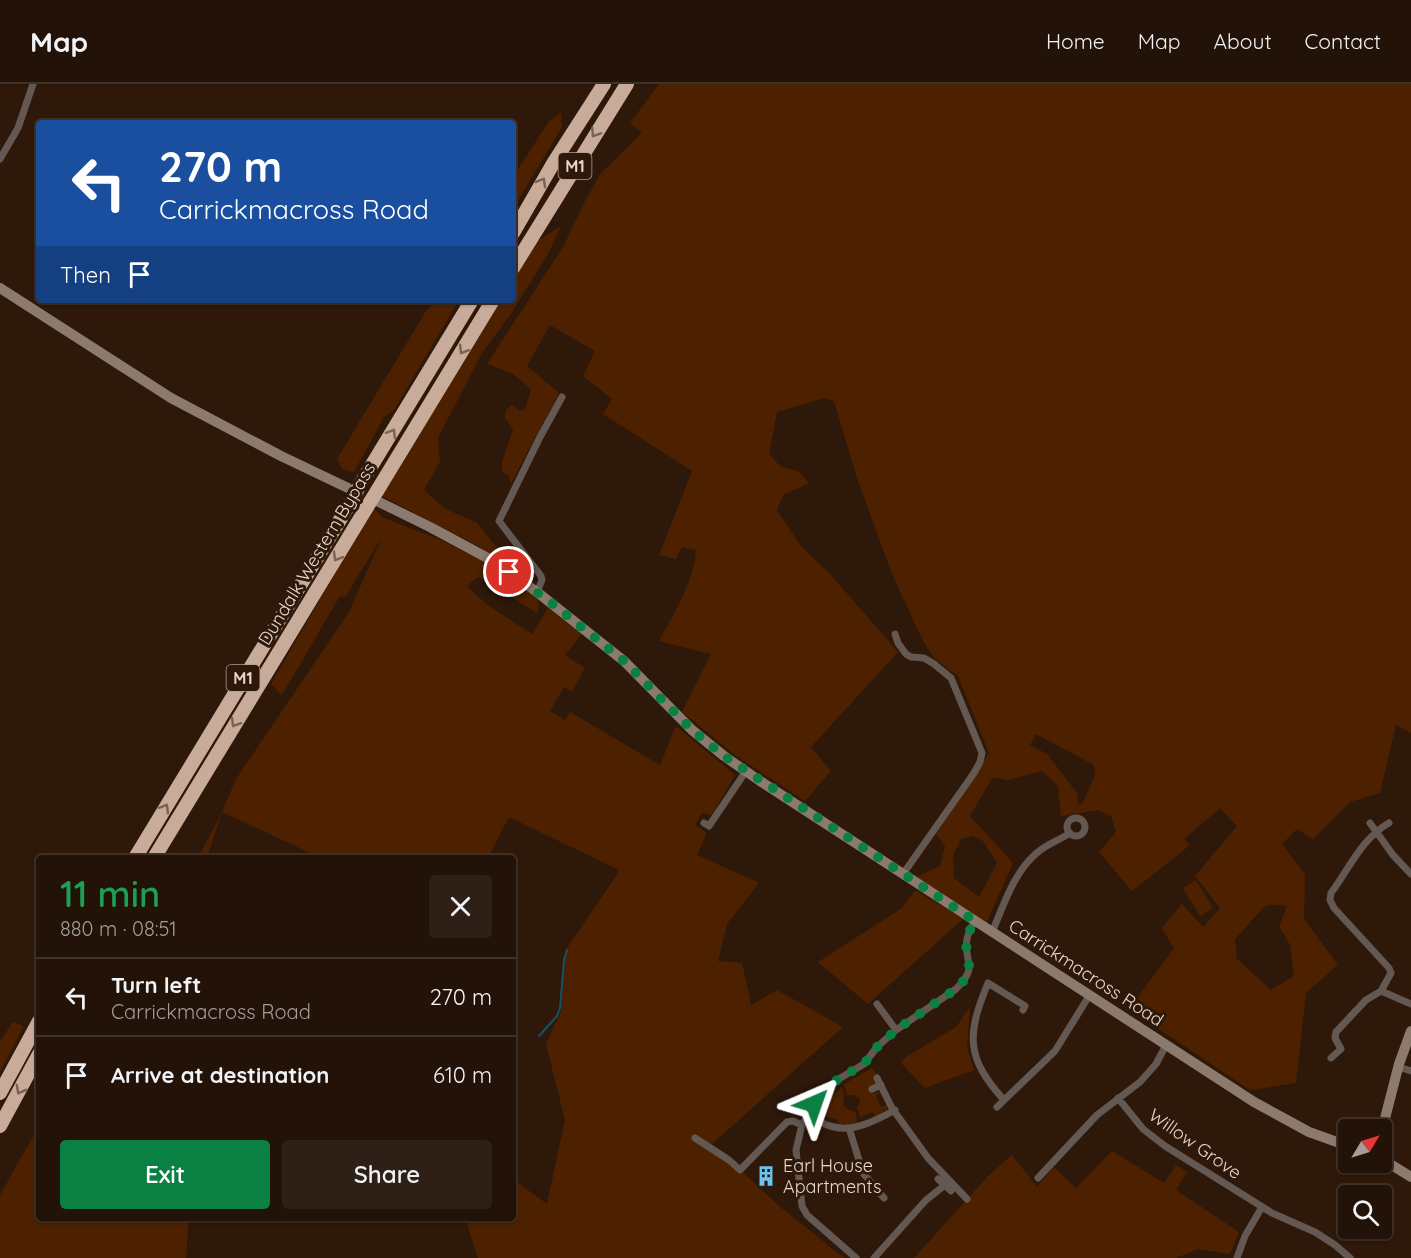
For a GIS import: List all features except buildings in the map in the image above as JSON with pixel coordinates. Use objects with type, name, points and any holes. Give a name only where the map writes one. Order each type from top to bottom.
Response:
[{"type":"highway","name":"M1","points":[[516,228],[554,162],[604,84]]},
{"type":"highway","name":"M1","points":[[516,263],[627,84]]},
{"type":"highway","name":"Dundalk Western Bypass","points":[[137,855],[350,494],[362,483],[470,303]]},
{"type":"highway","name":"Dundalk Western Bypass","points":[[156,855],[374,500],[491,303]]},
{"type":"highway","points":[[0,1093],[36,1027]]},
{"type":"highway","points":[[0,1126],[36,1060]]},
{"type":"main road","points":[[0,288],[171,398],[350,494]]},
{"type":"main road","name":"Carrickmacross Road","points":[[374,500],[495,562],[537,592],[617,656],[649,685],[692,730],[746,771],[1089,996],[1284,1120],[1338,1142]]},
{"type":"main road","points":[[1385,1119],[1398,1067],[1411,1031]]},
{"type":"main road","points":[[1392,1165],[1411,1177]]},
{"type":"street","points":[[0,159],[18,128],[33,84]]},
{"type":"street","points":[[537,592],[542,580],[541,576],[498,521],[562,397]]},
{"type":"street","points":[[895,634],[898,644],[906,654],[911,657],[924,658],[951,678],[982,753],[974,773],[903,874]]},
{"type":"street","points":[[704,823],[709,826],[746,771]]},
{"type":"street","points":[[1370,823],[1393,855],[1411,874]]},
{"type":"street","points":[[1331,1058],[1341,1048],[1335,1038],[1336,1032],[1366,1000],[1381,991],[1391,973],[1334,908],[1330,900],[1331,894],[1376,830],[1389,823]]},
{"type":"street","points":[[992,932],[1014,880],[1025,866],[1038,852],[1070,833]]},
{"type":"street","points":[[856,1258],[807,1215],[802,1206],[796,1150],[802,1125],[817,1101],[831,1086],[847,1073],[864,1064],[877,1047],[896,1030],[956,989],[964,981],[970,963],[967,938],[975,921]]},
{"type":"street","points":[[1004,1100],[989,1083],[976,1059],[973,1047],[975,1013],[988,983],[1025,1006],[1023,1010]]},
{"type":"street","points":[[1381,991],[1411,1005]]},
{"type":"street","points":[[997,1107],[1055,1051],[1089,996]]},
{"type":"street","points":[[877,1004],[896,1030]]},
{"type":"street","points":[[1038,1178],[1097,1115],[1140,1082],[1156,1064],[1166,1045]]},
{"type":"street","points":[[1398,1067],[1411,1071]]},
{"type":"street","points":[[872,1089],[879,1081],[895,1110],[928,1158],[963,1198]]},
{"type":"street","name":"Willow Grove","points":[[1118,1098],[1143,1129],[1262,1207],[1315,1232],[1350,1258]]},
{"type":"street","points":[[806,1116],[836,1128],[849,1128],[877,1119],[895,1110]]},
{"type":"street","points":[[695,1138],[740,1170],[787,1122],[793,1121],[802,1125]]},
{"type":"street","points":[[849,1128],[863,1173],[884,1198]]},
{"type":"street","points":[[938,1179],[951,1191]]},
{"type":"street","points":[[874,1258],[926,1200],[945,1185]]},
{"type":"street","points":[[1237,1258],[1245,1236],[1262,1207]]},
{"type":"shaded area","points":[[659,84],[1411,84],[1411,733],[1396,725],[1380,793],[1350,802],[1313,839],[1297,829],[1282,844],[1305,874],[1304,919],[1338,965],[1306,993],[1296,1083],[1250,1090],[1129,1009],[1174,948],[1162,928],[1182,904],[1203,927],[1220,908],[1195,876],[1237,826],[1220,808],[1184,839],[1189,845],[1183,851],[1132,891],[1099,852],[1116,832],[1111,816],[1098,810],[1061,816],[1058,786],[1042,771],[1007,780],[993,777],[970,816],[1013,863],[987,922],[916,877],[940,866],[945,846],[936,834],[989,753],[958,676],[935,659],[923,641],[892,574],[857,478],[834,401],[824,398],[777,412],[769,454],[781,467],[798,471],[809,483],[783,495],[777,510],[800,545],[831,575],[898,652],[811,747],[831,771],[805,801],[736,756],[682,712],[711,654],[659,641],[688,585],[696,550],[682,547],[676,559],[659,555],[692,471],[603,414],[612,399],[583,376],[595,351],[550,325],[527,366],[559,393],[510,485],[510,477],[502,471],[502,462],[513,430],[505,418],[506,410],[512,405],[520,411],[525,409],[531,389],[513,374],[487,364],[563,247],[601,173],[642,133],[630,123]],"holes":[[[1036,734],[1094,765],[1095,775],[1082,805],[1078,803],[1077,793],[1047,754],[1030,745]],[[973,836],[983,841],[997,863],[979,897],[954,878],[953,855],[961,839]],[[1269,905],[1287,907],[1279,926],[1290,945],[1294,976],[1271,990],[1237,959],[1235,939],[1264,907]]]},
{"type":"shaded area","points":[[561,113],[562,127],[516,204],[516,172],[549,121]]},
{"type":"shaded area","points":[[561,226],[548,254],[511,314],[482,353],[438,438],[440,461],[424,490],[444,508],[477,523],[498,549],[532,572],[534,583],[478,546],[380,495],[498,303],[516,303],[516,274],[536,242]]},
{"type":"shaded area","points":[[434,303],[457,303],[394,410],[384,417],[354,472],[343,470],[337,459],[426,311]]},
{"type":"shaded area","points":[[373,508],[384,518],[443,541],[487,563],[537,598],[539,606],[537,613],[478,577],[467,586],[486,604],[532,634],[548,608],[582,634],[565,655],[585,668],[572,692],[564,687],[550,711],[565,720],[570,712],[660,765],[676,726],[735,775],[712,815],[702,813],[695,825],[707,833],[697,855],[759,883],[727,924],[718,961],[742,963],[751,1005],[777,990],[843,1027],[712,1144],[779,1206],[844,1258],[478,1258],[466,1221],[516,1221],[516,1181],[547,1204],[565,1120],[546,1044],[561,1011],[565,951],[619,870],[509,817],[490,855],[315,855],[222,812],[236,779],[349,612],[382,537],[345,597],[340,596],[282,695],[271,684]]},
{"type":"shaded area","points":[[222,812],[208,855],[200,855]]},
{"type":"shaded area","points":[[1196,880],[1213,908],[1200,916],[1183,888]]},
{"type":"shaded area","points":[[915,890],[963,919],[868,1004],[818,962],[902,908]]},
{"type":"shaded area","points":[[970,1007],[967,1047],[974,1070],[925,1088],[901,1063],[906,1057],[956,1027]]},
{"type":"shaded area","points":[[13,1022],[24,1026],[0,1072],[0,1041]]},
{"type":"shaded area","points":[[872,1068],[879,1076],[875,1078],[875,1083],[870,1087],[873,1093],[881,1092],[876,1096],[881,1107],[887,1105],[887,1109],[875,1117],[873,1112],[860,1117],[857,1108],[860,1099],[854,1095],[847,1095],[844,1084]]},
{"type":"shaded area","points":[[842,1087],[844,1105],[856,1112],[857,1123],[838,1125],[838,1120],[818,1115],[827,1101]]},
{"type":"shaded area","points":[[36,1131],[36,1221],[189,1221],[186,1258],[0,1258],[0,1195]]},
{"type":"shaded area","points":[[1112,1151],[1164,1183],[1176,1165],[1187,1172],[1176,1190],[1239,1232],[1230,1254],[1198,1249],[1176,1258],[914,1258],[988,1176],[1012,1155],[1037,1187],[1054,1167],[1076,1188]]},
{"type":"waterway","points":[[539,1036],[557,1016],[560,1008],[567,950]]},
{"type":"place","name":"Earl House Apartments","points":[[766,1176]]},
{"type":"route","points":[[509,572],[624,661],[679,718],[724,756],[975,921],[967,938],[970,963],[964,981],[956,989],[896,1030],[877,1047],[864,1064],[837,1080],[814,1104]]}]
